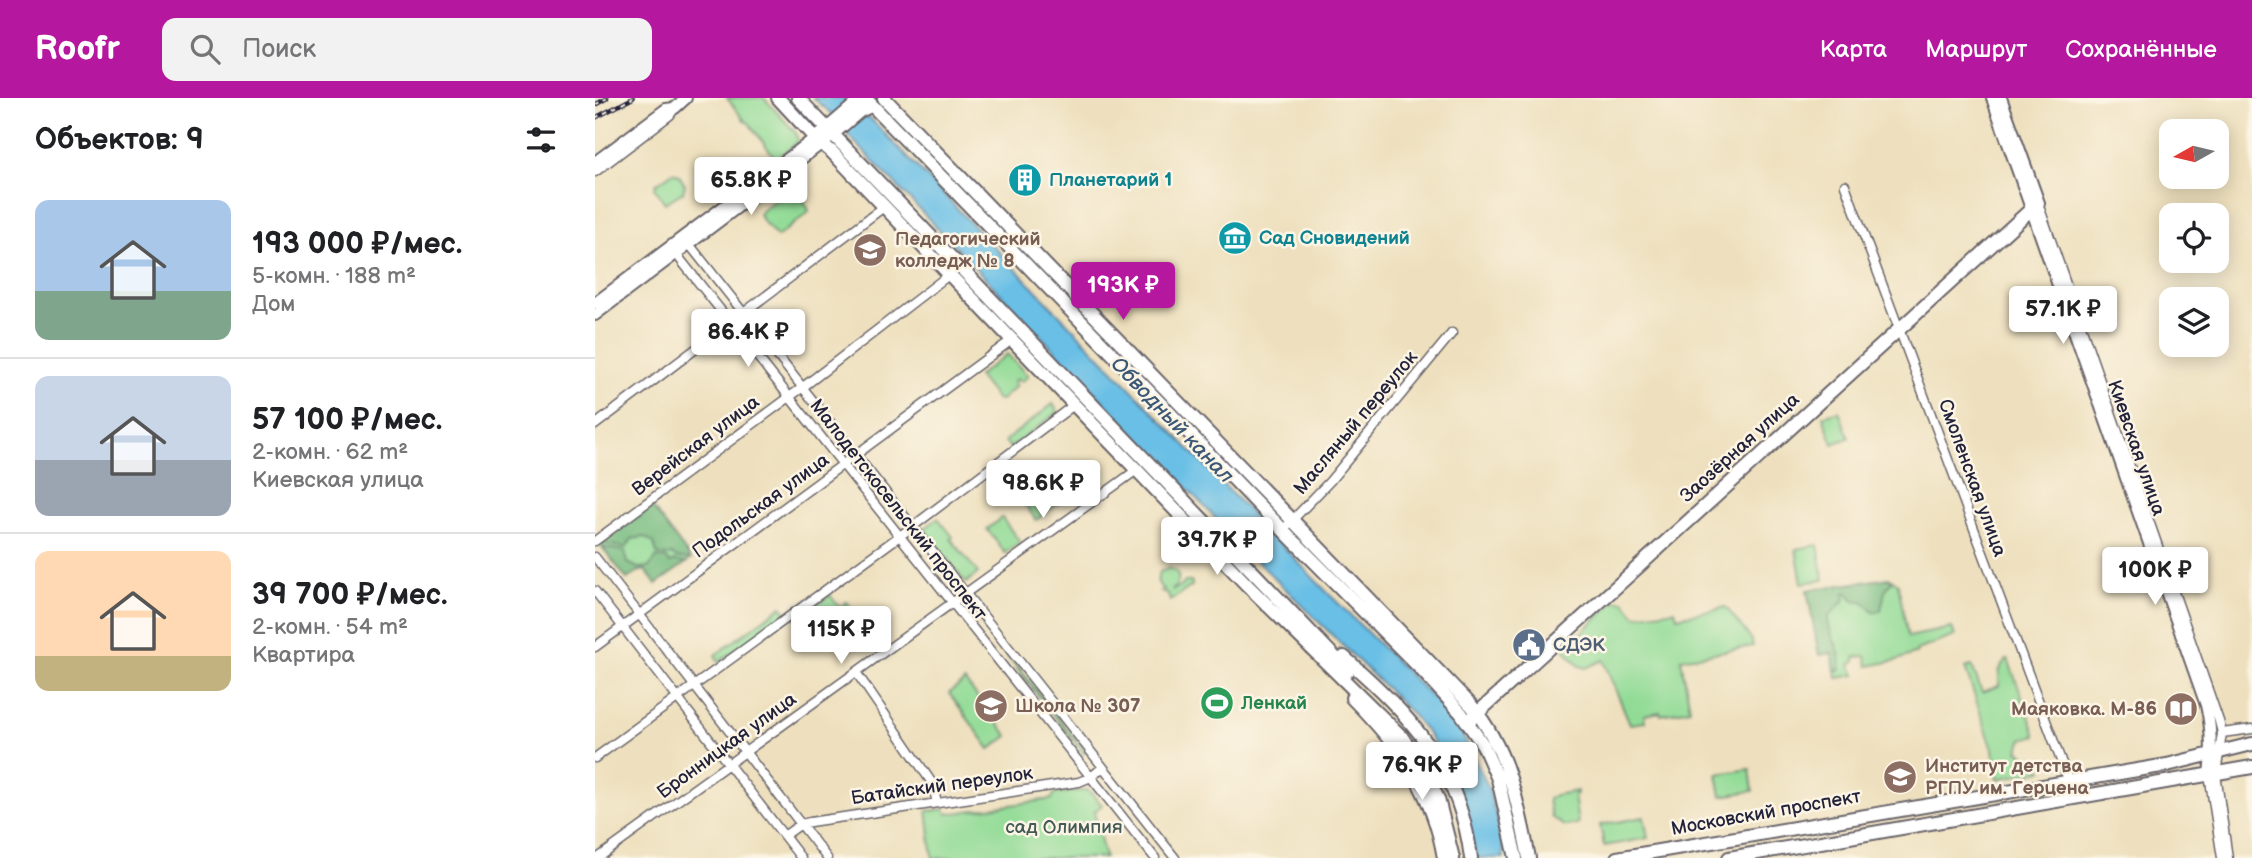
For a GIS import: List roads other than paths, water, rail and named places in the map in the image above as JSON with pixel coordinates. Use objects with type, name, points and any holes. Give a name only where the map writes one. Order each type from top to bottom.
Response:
[{"type":"main road","points":[[778,98],[830,132],[885,206],[1013,340],[1075,404],[1325,646],[1403,727],[1425,755],[1440,781],[1451,810],[1462,858]]},
{"type":"main road","points":[[798,98],[1321,660],[1334,669],[1381,715],[1418,759],[1438,799],[1454,858]]},
{"type":"main road","points":[[884,98],[1288,526],[1496,740],[1518,806],[1529,858]]},
{"type":"main road","name":"Киевская улица","points":[[2000,98],[2035,206]]},
{"type":"main road","points":[[830,132],[863,104],[1288,526]]},
{"type":"main road","name":"Заозёрная улица","points":[[1473,717],[2035,206]]},
{"type":"main road","points":[[1325,646],[1338,653],[1381,691],[1416,727],[1434,751],[1460,806],[1471,858]]},
{"type":"main road","points":[[1321,660],[1329,674],[1394,742],[1409,765],[1428,801],[1444,858]]},
{"type":"main road","points":[[1473,717],[1498,779],[1516,858]]},
{"type":"main road","name":"Московский проспект","points":[[1617,858],[2179,763],[2252,744]]},
{"type":"main road","name":"Московский проспект","points":[[1729,858],[2252,767]]},
{"type":"street","points":[[595,172],[662,122],[686,98]]},
{"type":"street","name":"Киевская улица","points":[[1992,98],[2035,206],[2222,733],[2212,774]]},
{"type":"street","points":[[595,162],[666,109],[675,108]]},
{"type":"street","points":[[595,303],[830,132]]},
{"type":"street","points":[[595,315],[830,132]]},
{"type":"street","name":"Смоленская улица","points":[[1845,185],[2069,782]]},
{"type":"street","points":[[595,425],[885,206]]},
{"type":"street","name":"Киевская улица","points":[[2035,206],[2206,705],[2216,753]]},
{"type":"street","points":[[677,242],[689,244]]},
{"type":"street","points":[[676,254],[677,242]]},
{"type":"street","name":"Малодетскосельский проспект","points":[[689,244],[1175,858]]},
{"type":"street","name":"Малодетскосельский проспект","points":[[676,254],[1155,858]]},
{"type":"street","name":"Верейская улица","points":[[595,541],[950,274]]},
{"type":"street","name":"Масляный переулок","points":[[1288,526],[1330,481],[1452,333]]},
{"type":"street","name":"Подольская улица","points":[[595,647],[1013,340]]},
{"type":"street","points":[[595,758],[912,527],[1075,404]]},
{"type":"street","name":"Бронницкая улица","points":[[598,858],[1142,466]]},
{"type":"street","points":[[595,557],[827,858]]},
{"type":"street","points":[[595,591],[801,858]]},
{"type":"street","points":[[856,672],[932,783],[937,803]]},
{"type":"street","points":[[2222,733],[2252,729]]},
{"type":"street","name":"Батайский переулок","points":[[784,836],[801,824],[1079,782],[1103,768]]},
{"type":"street","points":[[2212,774],[2222,858]]},
{"type":"street","points":[[2212,774],[2228,858]]},
{"type":"water","name":"Обводный канал","points":[[813,98],[846,98],[864,117],[869,117],[1323,588],[1443,708],[1462,734],[1487,784],[1502,836],[1504,858],[1476,858],[1453,776],[1429,735],[1410,712],[1247,551],[848,135],[838,120]]},
{"type":"railway","points":[[595,105],[607,98]]},
{"type":"railway","points":[[595,118],[633,98]]},
{"type":"place","name":"Планетарий 1","points":[[1025,180]]},
{"type":"place","name":"Сад Сновидений","points":[[1235,238]]},
{"type":"place","name":"Педагогический колледж № 8","points":[[870,250]]},
{"type":"place","name":"СДЭК","points":[[1529,645]]},
{"type":"place","name":"Ленкай","points":[[1217,703]]},
{"type":"place","name":"Школа № 307","points":[[991,706]]},
{"type":"place","name":"Маяковка. М-86","points":[[2181,709]]},
{"type":"place","name":"Институт детства РГПУ им. Герцена","points":[[1900,777]]},
{"type":"park label","name":"сад Олимпия","points":[[1064,827]]}]
